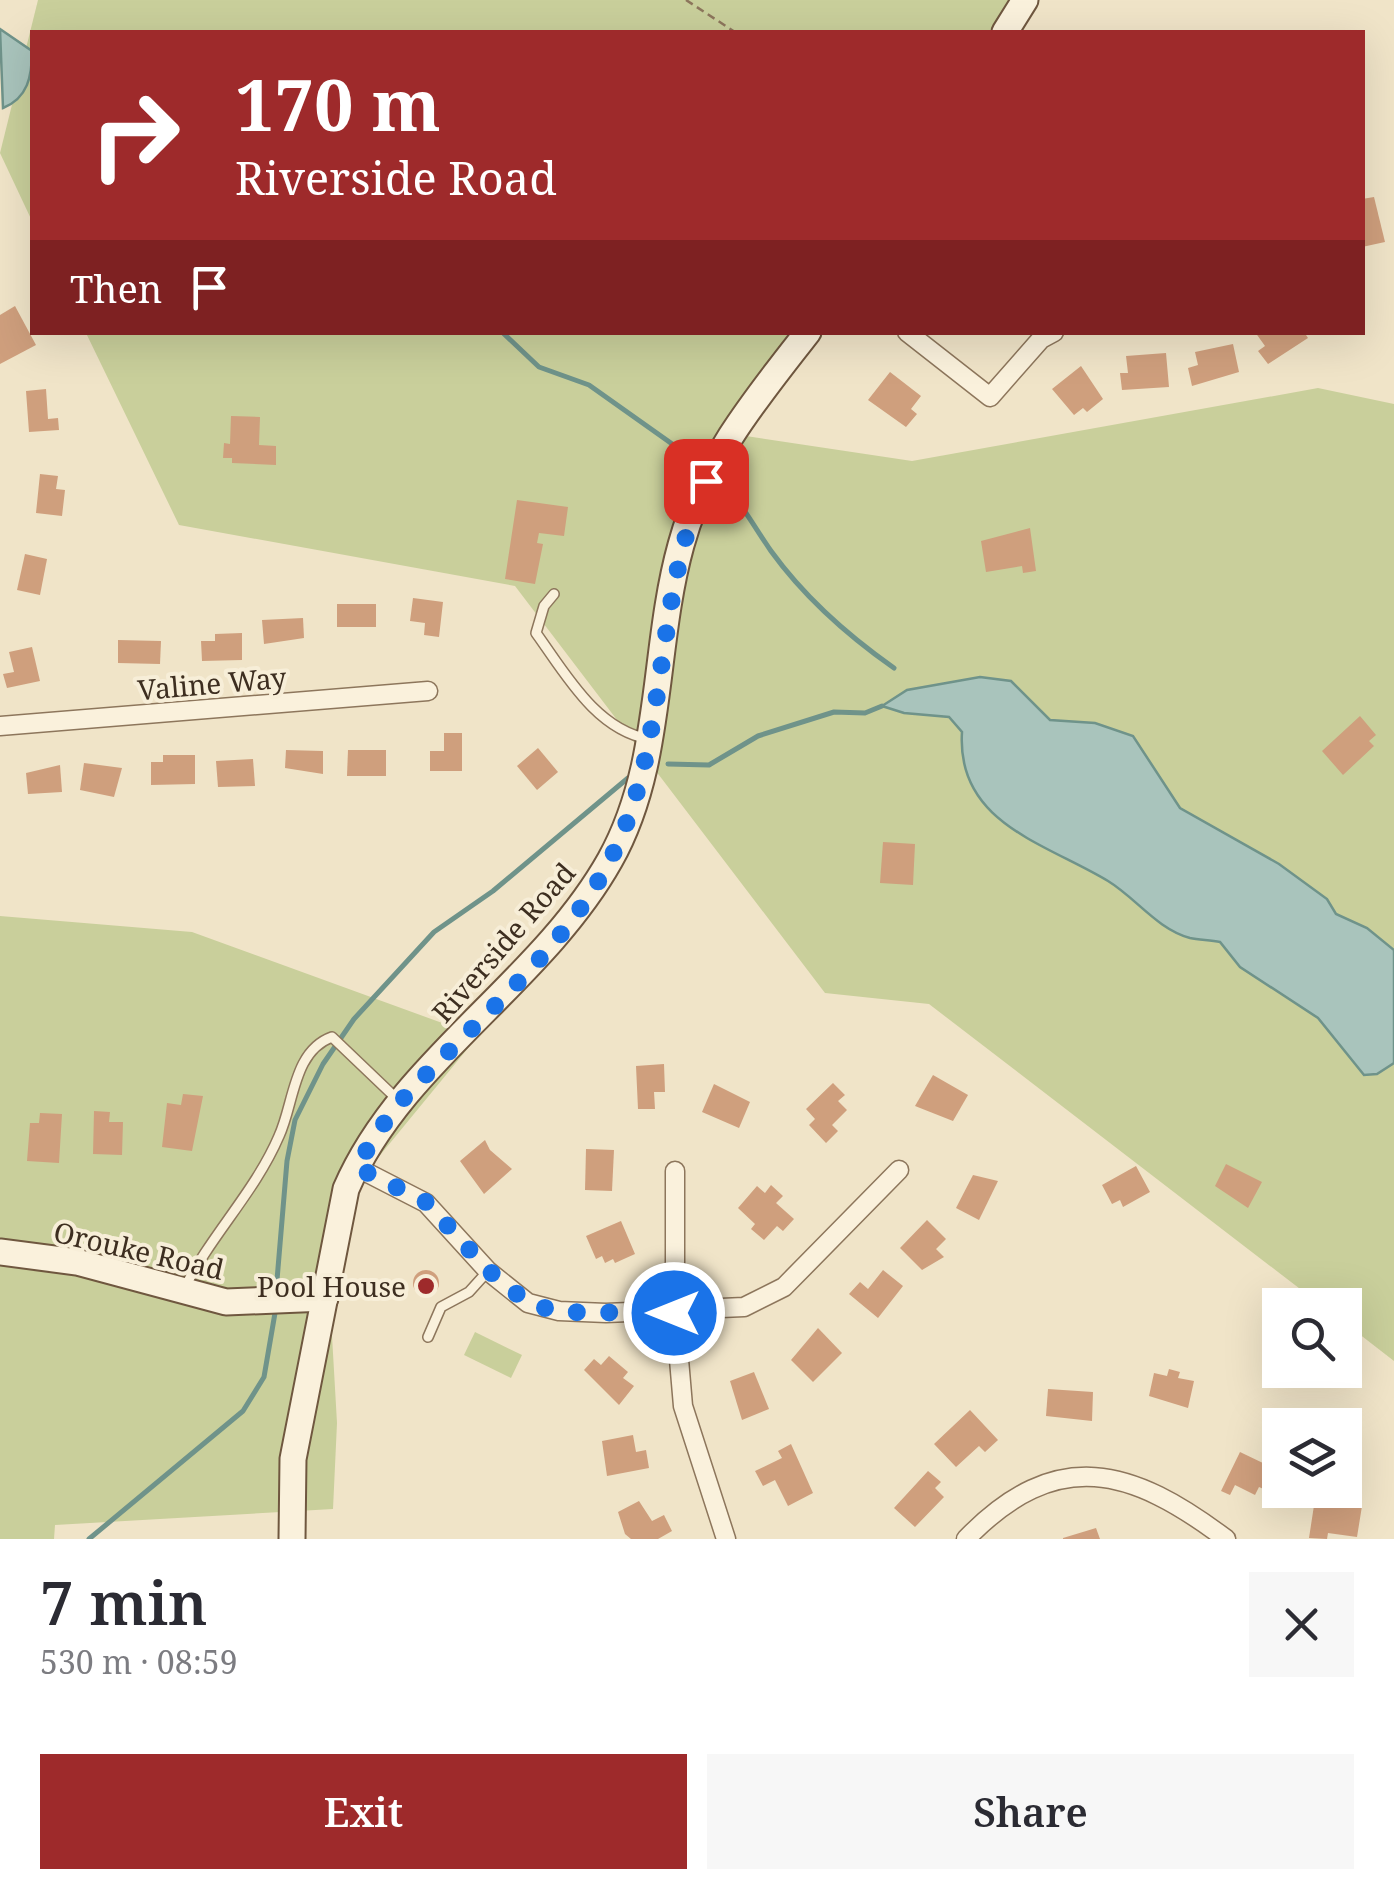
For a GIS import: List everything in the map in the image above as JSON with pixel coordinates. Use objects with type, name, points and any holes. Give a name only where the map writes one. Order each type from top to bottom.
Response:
[{"type":"street","points":[[1006,30],[1025,0]]},
{"type":"street","name":"Riverside Road","points":[[292,1539],[293,1460],[346,1189],[356,1167],[400,1102],[578,911],[612,858],[652,740],[679,550],[688,519],[714,461],[806,335]]},
{"type":"street","points":[[910,335],[990,397],[1048,335]]},
{"type":"street","name":"Valine Way","points":[[0,726],[428,691]]},
{"type":"street","points":[[356,1167],[426,1202],[488,1270],[528,1303],[559,1312],[674,1313],[744,1307],[784,1287],[899,1170]]},
{"type":"street","points":[[675,1170],[674,1313],[683,1406],[726,1539]]},
{"type":"street","name":"Orouke Road","points":[[0,1252],[77,1262],[226,1302],[326,1298]]},
{"type":"street","points":[[966,1539],[994,1510],[1035,1485],[1084,1476],[1136,1482],[1184,1507],[1226,1539]]},
{"type":"lane","points":[[554,594],[544,606],[536,633],[576,690],[598,712],[634,737],[652,740]]},
{"type":"lane","points":[[182,1292],[267,1163],[306,1058],[322,1040],[332,1037],[400,1102]]},
{"type":"lane","points":[[428,1337],[441,1306],[469,1292],[488,1270]]},
{"type":"path","points":[[686,0],[733,30]]},
{"type":"green space","points":[[38,0],[1037,0],[1018,30],[31,30]]},
{"type":"green space","points":[[30,32],[30,217],[0,153]]},
{"type":"green space","points":[[87,335],[822,335],[746,436],[912,461],[1318,388],[1394,404],[1394,1361],[1362,1336],[1362,1288],[1299,1288],[929,1004],[825,993],[515,586],[179,525]]},
{"type":"green space","points":[[0,916],[192,932],[478,1036],[349,1193],[330,1301],[337,1423],[333,1509],[55,1525],[54,1539],[0,1539]]},
{"type":"green space","points":[[475,1332],[522,1355],[511,1378],[464,1355]]},
{"type":"water","points":[[0,29],[30,50],[27,85],[18,98],[3,108]]},
{"type":"water","points":[[980,677],[1011,681],[1050,720],[1095,723],[1133,736],[1180,808],[1279,864],[1327,899],[1336,914],[1367,928],[1394,950],[1394,1063],[1377,1074],[1364,1075],[1318,1018],[1240,967],[1220,942],[1190,938],[1167,928],[1108,881],[1009,826],[973,788],[964,763],[962,732],[949,717],[904,713],[882,706],[907,690]]},
{"type":"building","points":[[1374,197],[1385,242],[1365,246],[1365,198]]},
{"type":"building","points":[[15,306],[36,345],[0,364],[0,315]]},
{"type":"building","points":[[1257,335],[1308,338],[1268,364],[1258,351],[1265,346]]},
{"type":"building","points":[[1233,344],[1239,372],[1192,386],[1188,368],[1198,365],[1195,352]]},
{"type":"building","points":[[1166,353],[1169,387],[1122,390],[1120,373],[1128,373],[1126,356]]},
{"type":"building","points":[[1081,366],[1103,399],[1087,412],[1083,408],[1074,415],[1052,389]]},
{"type":"building","points":[[890,372],[921,396],[911,409],[917,414],[906,427],[868,400]]},
{"type":"building","points":[[46,389],[48,419],[58,418],[59,430],[29,432],[26,391]]},
{"type":"building","points":[[231,416],[260,417],[259,445],[276,446],[276,465],[232,463],[232,458],[223,458],[224,443],[230,444]]},
{"type":"building","points":[[40,474],[58,476],[56,489],[65,490],[62,516],[36,513]]},
{"type":"building","points":[[517,500],[568,507],[564,536],[539,533],[537,543],[543,544],[535,584],[505,579]]},
{"type":"building","points":[[1030,528],[1036,571],[1023,573],[1022,566],[986,572],[981,541]]},
{"type":"building","points":[[25,554],[47,559],[40,595],[17,590]]},
{"type":"building","points":[[413,598],[443,602],[439,637],[424,635],[425,623],[410,621]]},
{"type":"building","points":[[337,604],[376,604],[376,627],[337,627]]},
{"type":"building","points":[[303,618],[304,638],[264,644],[262,620]]},
{"type":"building","points":[[242,633],[242,660],[202,661],[201,641],[215,641],[215,634]]},
{"type":"building","points":[[118,640],[161,641],[160,664],[118,663]]},
{"type":"building","points":[[32,647],[40,681],[7,688],[3,674],[14,672],[9,652]]},
{"type":"building","points":[[1360,716],[1376,735],[1369,741],[1374,746],[1343,775],[1322,751]]},
{"type":"building","points":[[444,733],[462,733],[462,771],[430,771],[430,751],[444,751]]},
{"type":"building","points":[[538,748],[558,772],[537,790],[517,766]]},
{"type":"building","points":[[286,750],[323,751],[323,774],[285,768]]},
{"type":"building","points":[[348,750],[386,750],[386,776],[347,776]]},
{"type":"building","points":[[163,755],[195,755],[195,784],[151,785],[151,762],[163,762]]},
{"type":"building","points":[[253,759],[255,786],[218,787],[216,761]]},
{"type":"building","points":[[84,763],[122,768],[114,797],[80,790]]},
{"type":"building","points":[[60,765],[62,792],[28,794],[26,773]]},
{"type":"building","points":[[883,842],[915,844],[913,885],[880,883]]},
{"type":"building","points":[[664,1064],[665,1092],[654,1092],[655,1109],[638,1109],[636,1066]]},
{"type":"building","points":[[933,1075],[968,1095],[953,1121],[915,1106]]},
{"type":"building","points":[[833,1083],[845,1095],[838,1101],[847,1110],[832,1125],[838,1131],[826,1143],[809,1125],[815,1119],[806,1109]]},
{"type":"building","points":[[714,1084],[750,1102],[739,1128],[702,1112]]},
{"type":"building","points":[[183,1094],[203,1096],[192,1151],[162,1147],[167,1103],[181,1105]]},
{"type":"building","points":[[94,1111],[110,1112],[109,1122],[123,1122],[122,1155],[93,1154]]},
{"type":"building","points":[[40,1113],[62,1114],[59,1163],[27,1161],[30,1123],[39,1123]]},
{"type":"building","points":[[485,1140],[490,1150],[512,1169],[484,1194],[460,1161]]},
{"type":"building","points":[[586,1149],[614,1150],[612,1191],[585,1190]]},
{"type":"building","points":[[1226,1164],[1262,1182],[1248,1208],[1215,1186]]},
{"type":"building","points":[[1136,1166],[1150,1192],[1123,1207],[1120,1200],[1112,1204],[1102,1185]]},
{"type":"building","points":[[973,1175],[998,1181],[979,1220],[956,1208]]},
{"type":"building","points":[[771,1185],[783,1196],[776,1203],[794,1219],[783,1231],[777,1226],[764,1240],[751,1229],[755,1224],[738,1208],[757,1186],[765,1193]]},
{"type":"building","points":[[927,1220],[946,1239],[936,1249],[944,1257],[922,1270],[900,1248]]},
{"type":"building","points":[[621,1221],[635,1254],[615,1263],[613,1259],[605,1263],[602,1256],[596,1259],[586,1236]]},
{"type":"building","name":"Pool House","points":[[426,1270],[435,1274],[439,1283],[435,1292],[426,1296],[417,1292],[413,1283],[417,1274]]},
{"type":"building","points":[[883,1270],[903,1286],[878,1318],[849,1294],[860,1282],[868,1289]]},
{"type":"building","points":[[818,1328],[842,1353],[813,1382],[791,1360]]},
{"type":"building","points":[[609,1356],[628,1372],[623,1378],[634,1386],[619,1405],[584,1370],[594,1359],[601,1365]]},
{"type":"building","points":[[1169,1369],[1180,1372],[1178,1378],[1194,1381],[1188,1408],[1149,1396],[1154,1373],[1167,1376]]},
{"type":"building","points":[[754,1372],[769,1409],[742,1420],[730,1381]]},
{"type":"building","points":[[1048,1389],[1093,1392],[1092,1421],[1046,1416]]},
{"type":"building","points":[[970,1410],[998,1440],[985,1452],[979,1446],[956,1467],[934,1444]]},
{"type":"building","points":[[633,1435],[636,1452],[646,1450],[649,1468],[607,1476],[602,1441]]},
{"type":"building","points":[[791,1444],[813,1493],[788,1506],[775,1480],[763,1486],[755,1471],[782,1458],[778,1451]]},
{"type":"building","points":[[1240,1452],[1262,1463],[1262,1488],[1259,1487],[1255,1495],[1235,1485],[1230,1495],[1221,1491]]},
{"type":"building","points":[[928,1471],[941,1482],[935,1488],[944,1497],[915,1527],[894,1508]]},
{"type":"building","points":[[639,1501],[652,1521],[664,1515],[672,1531],[658,1539],[631,1539],[625,1534],[618,1512]]},
{"type":"building","points":[[1314,1508],[1362,1508],[1357,1537],[1328,1533],[1327,1539],[1309,1538]]},
{"type":"building","points":[[1096,1528],[1100,1539],[1063,1539],[1063,1538]]},
{"type":"waterway","points":[[505,335],[539,367],[589,385],[699,463]]},
{"type":"waterway","points":[[717,477],[812,600],[894,668]]},
{"type":"waterway","points":[[668,764],[709,765],[758,736],[834,712],[865,713],[882,706]]},
{"type":"waterway","points":[[277,1280],[287,1161],[295,1120],[323,1064],[354,1019],[434,932],[493,891],[628,778]]},
{"type":"waterway","points":[[89,1539],[243,1411],[264,1377],[275,1313]]},
{"type":"place","name":"Pool House","points":[[426,1286]]},
{"type":"route","points":[[674,1313],[559,1312],[528,1303],[488,1270],[426,1202],[356,1167],[400,1102],[578,911],[612,858],[652,740],[679,550],[706,481]]}]
